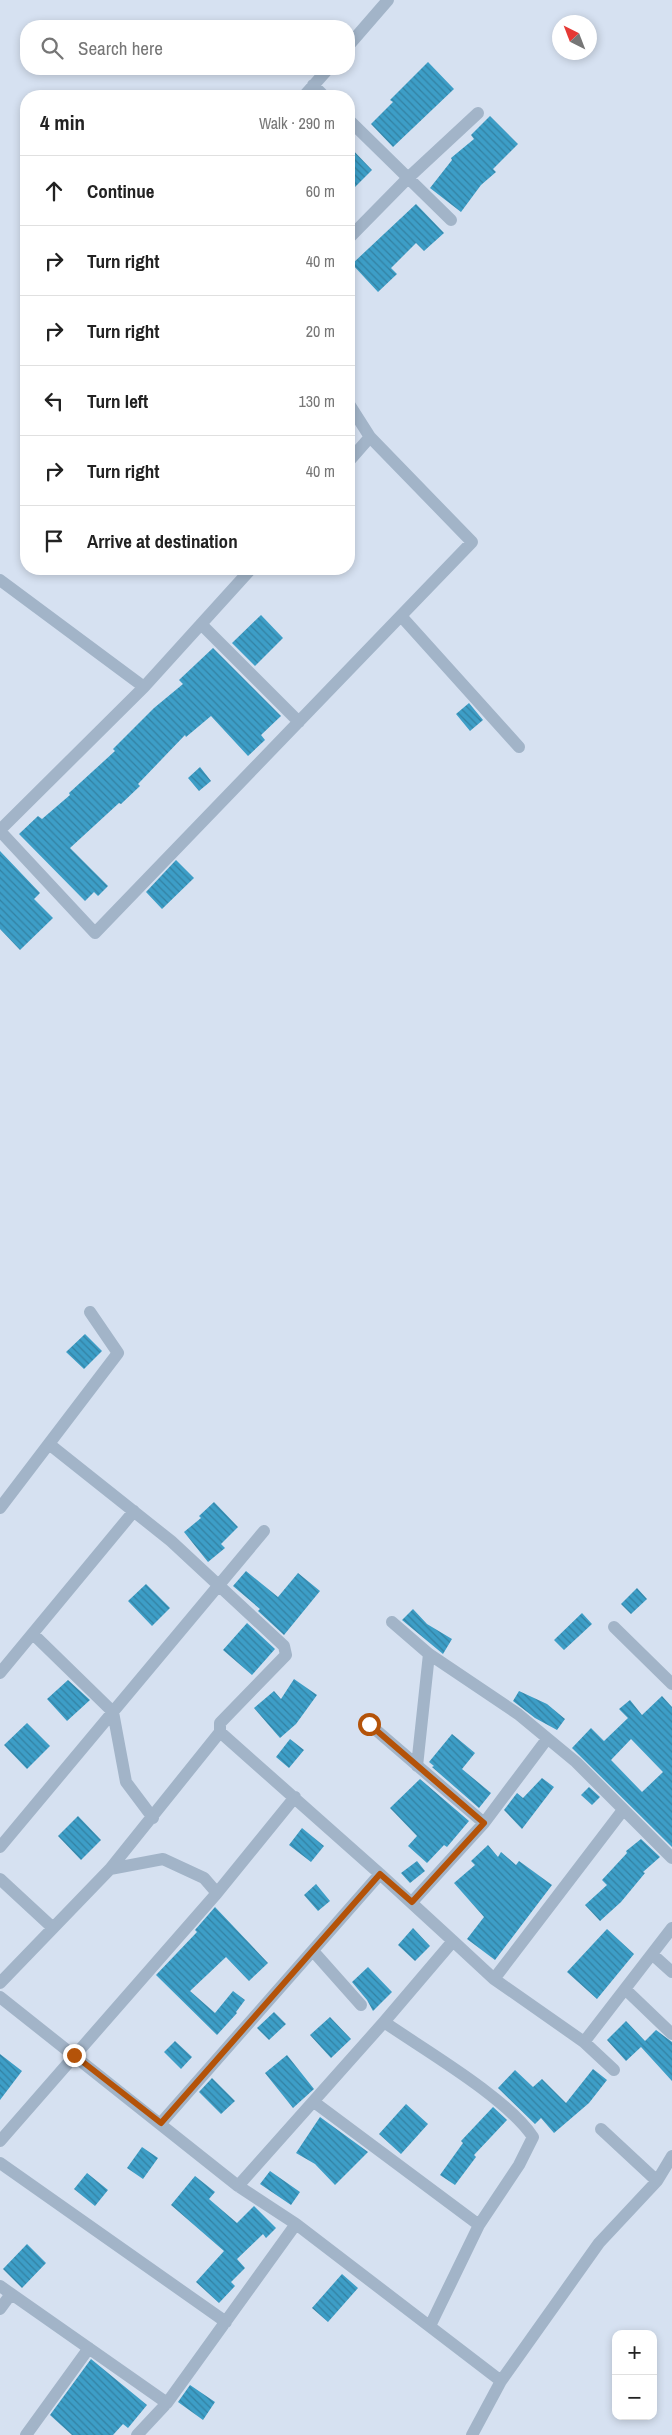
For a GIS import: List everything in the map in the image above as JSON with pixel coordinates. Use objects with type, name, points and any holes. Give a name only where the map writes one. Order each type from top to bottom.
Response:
[{"type":"street","points":[[355,38],[388,0]]},
{"type":"street","points":[[309,90],[322,75]]},
{"type":"street","points":[[313,85],[318,90]]},
{"type":"street","points":[[355,232],[408,178],[478,113]]},
{"type":"street","points":[[355,126],[451,220]]},
{"type":"street","points":[[246,575],[144,687],[0,830],[94,933],[472,542],[370,437],[355,413]]},
{"type":"street","points":[[355,454],[370,437]]},
{"type":"street","points":[[0,580],[144,687]]},
{"type":"street","points":[[400,616],[519,746]]},
{"type":"street","points":[[201,624],[298,722]]},
{"type":"street","points":[[0,1508],[118,1353],[90,1312]]},
{"type":"street","points":[[0,1983],[110,1868],[153,1818],[220,1732],[220,1723],[286,1655],[286,1651],[218,1585],[134,1511],[49,1444]]},
{"type":"street","points":[[0,1673],[134,1511]]},
{"type":"street","points":[[0,1847],[264,1531]]},
{"type":"street","points":[[392,1622],[429,1654],[518,1714],[576,1762],[672,1858]]},
{"type":"street","points":[[614,1627],[672,1684]]},
{"type":"street","points":[[33,1634],[113,1712],[126,1782],[153,1818]]},
{"type":"street","points":[[417,1766],[429,1654]]},
{"type":"street","points":[[369,1724],[484,1823]]},
{"type":"street","points":[[220,1732],[412,1902],[494,1979],[584,2042],[614,2070]]},
{"type":"street","points":[[412,1902],[484,1823],[547,1738]]},
{"type":"street","points":[[0,2141],[217,1893],[295,1797]]},
{"type":"street","points":[[494,1979],[623,1810]]},
{"type":"street","points":[[110,1868],[163,1859],[204,1878],[217,1893]]},
{"type":"street","points":[[161,2123],[380,1874]]},
{"type":"street","points":[[0,1879],[53,1928]]},
{"type":"street","points":[[584,2042],[672,1928]]},
{"type":"street","points":[[238,2186],[314,2102],[453,1941]]},
{"type":"street","points":[[312,1951],[361,2005]]},
{"type":"street","points":[[652,1954],[672,1972]]},
{"type":"street","points":[[625,1989],[672,2034]]},
{"type":"street","points":[[0,1997],[238,2186],[296,2224],[501,2381]]},
{"type":"street","points":[[384,2022],[487,2093],[527,2128],[533,2137],[519,2165],[479,2225],[430,2326]]},
{"type":"street","points":[[314,2102],[479,2225]]},
{"type":"street","points":[[601,2129],[657,2181]]},
{"type":"street","points":[[472,2435],[501,2381],[599,2243],[657,2181],[672,2156]]},
{"type":"street","points":[[0,2163],[226,2322]]},
{"type":"street","points":[[137,2435],[167,2403],[296,2224]]},
{"type":"street","points":[[0,2286],[167,2403]]},
{"type":"street","points":[[0,2309],[11,2294]]},
{"type":"street","points":[[26,2435],[89,2348]]},
{"type":"building","points":[[428,62],[454,89],[393,147],[371,124],[393,102],[390,100]]},
{"type":"building","points":[[490,116],[518,144],[493,169],[496,172],[481,185],[461,212],[430,188],[452,160],[451,158],[474,139],[471,135]]},
{"type":"building","points":[[355,152],[372,170],[355,187]]},
{"type":"building","points":[[416,204],[444,233],[424,251],[416,243],[391,268],[397,274],[378,292],[355,267],[355,261]]},
{"type":"building","points":[[261,615],[283,638],[255,666],[232,643]]},
{"type":"building","points":[[213,648],[281,716],[261,735],[265,740],[248,756],[211,716],[186,737],[185,735],[138,784],[140,786],[70,848],[108,886],[98,896],[94,892],[85,901],[19,834],[38,816],[42,819],[70,795],[69,793],[115,751],[113,749],[154,708],[183,684],[179,680]]},
{"type":"building","points":[[469,703],[483,720],[470,731],[456,714]]},
{"type":"building","points":[[200,767],[211,781],[199,791],[188,778]]},
{"type":"building","points":[[0,851],[40,893],[34,899],[53,918],[20,950],[0,929]]},
{"type":"building","points":[[176,860],[194,878],[162,909],[146,892]]},
{"type":"building","points":[[85,1334],[102,1351],[84,1369],[66,1352]]},
{"type":"building","points":[[214,1502],[238,1527],[221,1544],[225,1548],[208,1562],[184,1532],[201,1518],[199,1516]]},
{"type":"building","points":[[246,1571],[278,1597],[298,1573],[320,1591],[284,1635],[258,1611],[260,1609],[233,1586]]},
{"type":"building","points":[[146,1584],[170,1608],[152,1626],[128,1601]]},
{"type":"building","points":[[637,1588],[647,1599],[631,1614],[621,1604]]},
{"type":"building","points":[[413,1609],[427,1624],[452,1639],[443,1654],[402,1620]]},
{"type":"building","points":[[582,1613],[592,1624],[564,1650],[554,1640]]},
{"type":"building","points":[[247,1623],[275,1649],[252,1675],[223,1650]]},
{"type":"building","points":[[294,1679],[317,1695],[296,1724],[280,1738],[254,1708],[274,1691],[281,1699]]},
{"type":"building","points":[[68,1680],[90,1700],[67,1721],[47,1699]]},
{"type":"building","points":[[519,1691],[547,1704],[565,1719],[557,1730],[535,1718],[513,1701]]},
{"type":"building","points":[[662,1696],[672,1707],[672,1847],[572,1748],[591,1728],[604,1741],[628,1718],[619,1709],[630,1700],[642,1715]],"holes":[[[631,1739],[663,1772],[642,1792],[611,1760]]]},
{"type":"building","points":[[27,1723],[50,1746],[27,1769],[4,1745]]},
{"type":"building","points":[[452,1734],[475,1753],[462,1769],[491,1793],[479,1808],[432,1767],[434,1766],[429,1762]]},
{"type":"building","points":[[290,1739],[304,1750],[289,1768],[276,1757]]},
{"type":"building","points":[[542,1778],[554,1787],[522,1829],[504,1810],[517,1793],[523,1798]]},
{"type":"building","points":[[420,1779],[469,1821],[447,1847],[444,1845],[427,1863],[408,1846],[417,1836],[390,1808]]},
{"type":"building","points":[[589,1787],[600,1797],[592,1805],[581,1795]]},
{"type":"building","points":[[78,1816],[101,1840],[81,1860],[58,1836]]},
{"type":"building","points":[[302,1828],[324,1846],[311,1862],[289,1845]]},
{"type":"building","points":[[641,1839],[660,1857],[643,1872],[645,1873],[621,1902],[600,1921],[585,1905],[607,1885],[602,1880],[627,1853],[626,1851]]},
{"type":"building","points":[[488,1845],[498,1857],[501,1852],[516,1865],[519,1861],[552,1885],[495,1960],[467,1939],[484,1917],[454,1883],[475,1865],[471,1861]]},
{"type":"building","points":[[417,1861],[425,1871],[410,1883],[401,1873]]},
{"type":"building","points":[[316,1884],[330,1901],[318,1911],[304,1895]]},
{"type":"building","points":[[215,1907],[268,1963],[249,1981],[226,1957],[190,1991],[215,2013],[233,1991],[245,2000],[237,2013],[217,2035],[156,1975],[197,1932],[195,1930]]},
{"type":"building","points":[[413,1928],[430,1946],[415,1961],[398,1945]]},
{"type":"building","points":[[607,1929],[634,1954],[597,1999],[567,1972]]},
{"type":"building","points":[[368,1967],[392,1992],[373,2011],[367,2000],[352,1982]]},
{"type":"building","points":[[274,2012],[286,2024],[269,2040],[257,2028]]},
{"type":"building","points":[[330,2017],[351,2039],[331,2058],[310,2035]]},
{"type":"building","points":[[626,2021],[645,2041],[656,2030],[672,2042],[672,2081],[641,2047],[626,2061],[607,2040]]},
{"type":"building","points":[[175,2041],[192,2057],[181,2069],[164,2052]]},
{"type":"building","points":[[0,2054],[22,2071],[0,2100]]},
{"type":"building","points":[[287,2055],[314,2089],[293,2108],[265,2073]]},
{"type":"building","points":[[593,2069],[607,2080],[589,2103],[554,2133],[541,2118],[535,2124],[498,2088],[515,2070],[533,2087],[542,2079],[566,2103]]},
{"type":"building","points":[[212,2078],[235,2101],[221,2114],[199,2092]]},
{"type":"building","points":[[406,2104],[428,2124],[401,2154],[379,2134]]},
{"type":"building","points":[[493,2107],[507,2120],[474,2155],[476,2157],[455,2185],[440,2175],[463,2143],[461,2141]]},
{"type":"building","points":[[320,2117],[368,2152],[335,2185],[315,2164],[296,2153]]},
{"type":"building","points":[[142,2147],[158,2158],[143,2179],[127,2168]]},
{"type":"building","points":[[270,2171],[300,2192],[291,2205],[260,2184]]},
{"type":"building","points":[[87,2173],[108,2190],[95,2206],[74,2189]]},
{"type":"building","points":[[195,2176],[215,2192],[209,2199],[237,2223],[254,2206],[276,2228],[266,2238],[263,2234],[237,2259],[245,2268],[231,2282],[235,2286],[219,2303],[196,2282],[224,2251],[171,2205]]},
{"type":"building","points":[[27,2244],[46,2263],[22,2288],[3,2269]]},
{"type":"building","points":[[342,2274],[358,2288],[328,2322],[312,2308]]},
{"type":"building","points":[[91,2359],[147,2405],[128,2428],[123,2424],[113,2435],[72,2435],[50,2415]]},
{"type":"building","points":[[190,2385],[215,2402],[203,2420],[178,2402]]},
{"type":"route","points":[[74,2055],[161,2123],[380,1874],[412,1902],[484,1823],[369,1724]]}]
